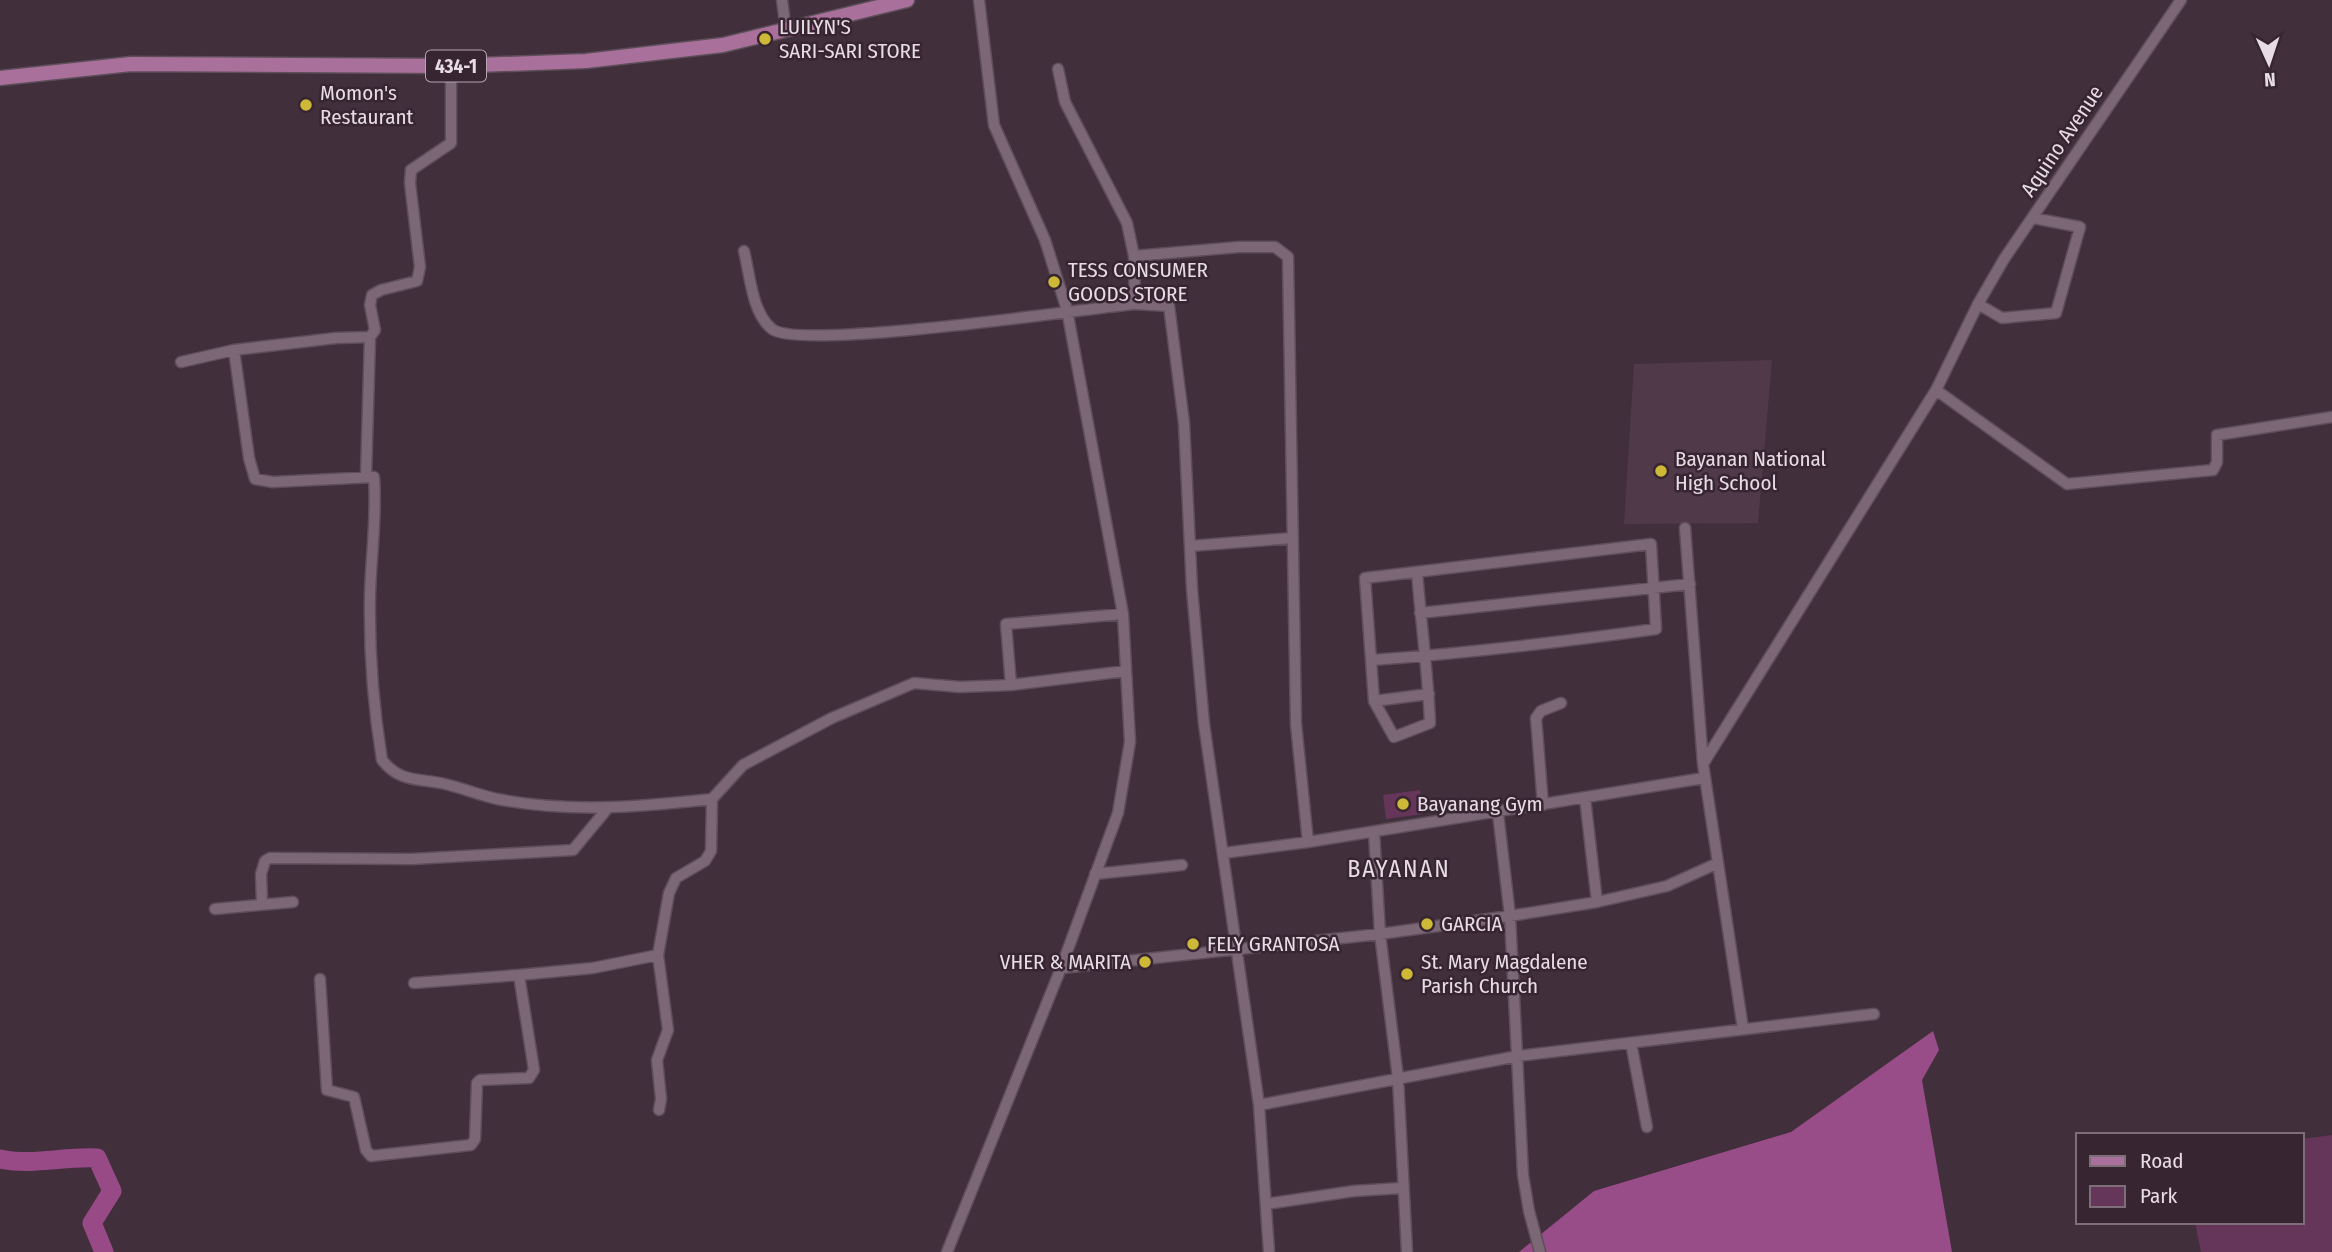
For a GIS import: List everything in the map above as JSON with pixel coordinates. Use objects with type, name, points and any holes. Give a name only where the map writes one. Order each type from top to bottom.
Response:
[{"type":"main road","name":"434-1","points":[[0,78],[131,64],[451,66],[630,56],[723,44],[907,0]]},
{"type":"street","points":[[782,0],[786,31]]},
{"type":"street","points":[[947,1252],[1061,968],[1118,813],[1130,742],[1123,614],[1067,310],[1045,240],[994,125],[979,0]]},
{"type":"street","name":"Aquino Avenue","points":[[1703,764],[1936,390],[1978,304],[2181,0]]},
{"type":"street","points":[[366,476],[370,337],[375,330],[370,305],[372,295],[381,290],[417,281],[420,275],[411,170],[451,144],[451,66]]},
{"type":"street","points":[[1058,69],[1065,102],[1102,176],[1122,208],[1134,256],[1135,304]]},
{"type":"street","points":[[1978,304],[2002,318],[2056,313],[2080,227],[2033,218]]},
{"type":"street","points":[[1134,256],[1239,247],[1275,247],[1288,257],[1296,723],[1308,842]]},
{"type":"street","points":[[744,251],[761,319],[775,332],[799,338],[913,330],[1135,304],[1169,306],[1184,423],[1190,546],[1204,724],[1224,853],[1234,948],[1259,1105],[1269,1252]]},
{"type":"street","points":[[181,362],[234,351],[336,338],[370,337]]},
{"type":"street","points":[[234,351],[249,458],[255,479],[273,482],[374,477],[376,507],[370,593],[371,669],[382,760],[391,772],[406,780],[443,784],[496,799],[607,809],[712,799],[743,765],[832,718],[914,683],[960,687],[1011,685],[1126,671]]},
{"type":"street","points":[[1936,390],[2067,484],[2213,470],[2217,462],[2217,435],[2332,417]]},
{"type":"street","points":[[1685,528],[1704,778],[1743,1029]]},
{"type":"street","points":[[1190,546],[1293,538]]},
{"type":"street","points":[[1372,660],[1425,656],[1656,629],[1651,544],[1365,578],[1374,701],[1394,737],[1430,723],[1429,694],[1425,656],[1420,613],[1417,572]]},
{"type":"street","points":[[1420,613],[1690,584]]},
{"type":"street","points":[[1011,685],[1006,624],[1123,614]]},
{"type":"street","points":[[1374,701],[1429,694]]},
{"type":"street","points":[[1543,805],[1536,718],[1541,711],[1561,703]]},
{"type":"street","points":[[1224,853],[1498,813],[1704,778]]},
{"type":"street","points":[[1585,798],[1597,902]]},
{"type":"street","points":[[659,1110],[661,1099],[657,1060],[668,1030],[658,955],[670,893],[676,878],[705,861],[712,851],[712,799]]},
{"type":"street","points":[[262,903],[261,874],[265,861],[270,858],[412,859],[573,850],[607,809]]},
{"type":"street","points":[[1498,813],[1510,916],[1523,1175],[1540,1252]]},
{"type":"street","points":[[1374,832],[1380,934],[1398,1078],[1407,1252]]},
{"type":"street","points":[[1061,968],[1380,934],[1510,916],[1597,902],[1667,886],[1718,863]]},
{"type":"street","points":[[1096,874],[1182,865]]},
{"type":"street","points":[[215,909],[293,902]]},
{"type":"street","points":[[414,983],[604,966],[658,955]]},
{"type":"street","points":[[320,979],[327,1090],[354,1097],[366,1150],[371,1156],[471,1145],[475,1139],[477,1083],[480,1080],[529,1078],[534,1070],[519,975]]},
{"type":"street","points":[[1259,1105],[1518,1056],[1874,1014]]},
{"type":"street","points":[[1631,1043],[1647,1127]]},
{"type":"street","points":[[1266,1205],[1354,1191],[1402,1188]]},
{"type":"shaded area","points":[[1772,360],[1758,523],[1624,524],[1634,364]]},
{"type":"shaded area","points":[[1933,1031],[1939,1050],[1922,1080],[1952,1252],[1519,1252],[1594,1191],[1791,1132]]},
{"type":"green space","name":"Bayanang Gym","points":[[1420,790],[1423,814],[1386,819],[1383,795]]},
{"type":"green space","points":[[2332,1135],[2332,1252],[2201,1252],[2195,1224],[2304,1224],[2304,1139]]},
{"type":"waterway","points":[[0,1159],[24,1162],[97,1158],[112,1191],[92,1223],[104,1252]]},
{"type":"place","name":"LUILYN'S SARI-SARI STORE","points":[[765,39]]},
{"type":"place","name":"Momon's Restaurant","points":[[306,105]]},
{"type":"place","name":"TESS CONSUMER GOODS STORE","points":[[1054,282]]},
{"type":"place","name":"Bayanan National High School","points":[[1661,471]]},
{"type":"place","name":"Bayanang Gym","points":[[1403,804]]},
{"type":"place","name":"GARCIA","points":[[1427,924]]},
{"type":"place","name":"FELY GRANTOSA","points":[[1193,944]]},
{"type":"place","name":"VHER & MARITA","points":[[1145,962]]},
{"type":"place","name":"St. Mary Magdalene Parish Church","points":[[1407,974]]},
{"type":"district","name":"BAYANAN","points":[[1399,869]]}]
